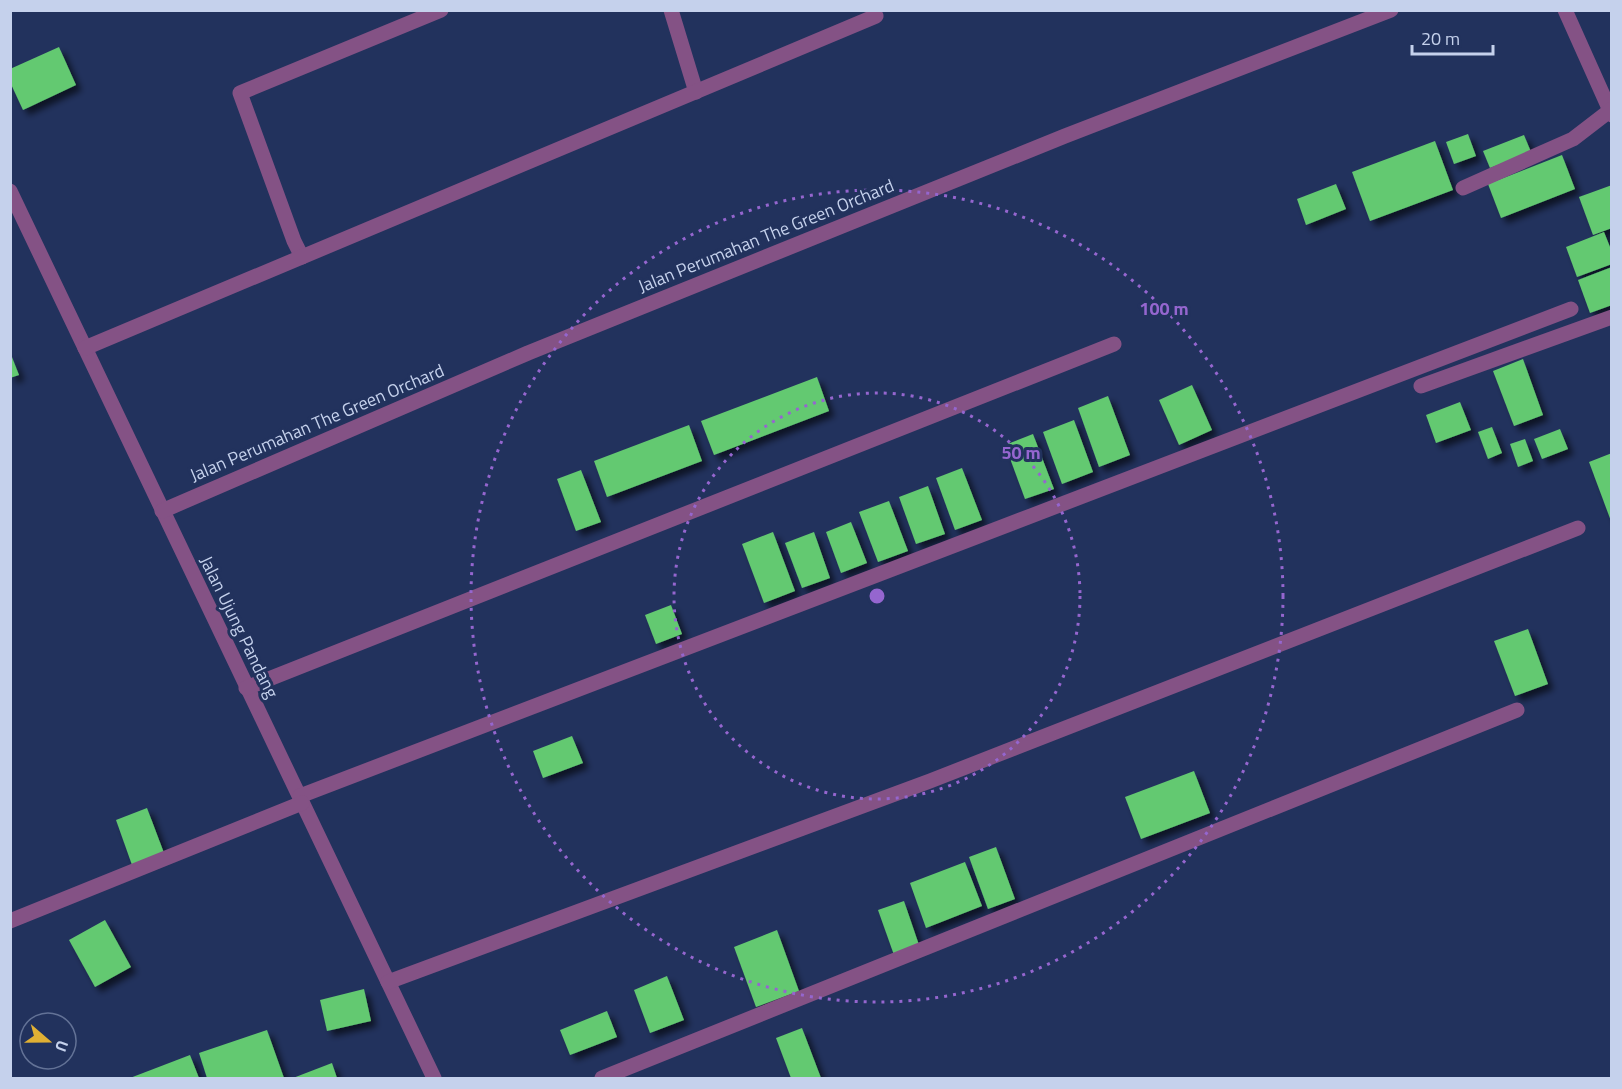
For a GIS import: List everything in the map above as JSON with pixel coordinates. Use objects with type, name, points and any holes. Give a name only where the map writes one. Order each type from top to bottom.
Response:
[{"type":"street","points":[[302,257],[294,241],[240,93],[441,10]]},
{"type":"street","points":[[670,10],[696,92]]},
{"type":"street","name":"Jalan Perumahan The Green Orchard","points":[[162,511],[550,345],[1065,136],[1391,10]]},
{"type":"street","points":[[1463,188],[1573,139],[1611,111],[1565,10]]},
{"type":"street","points":[[85,348],[876,16]]},
{"type":"street","name":"Jalan Ujung Pandang","points":[[10,190],[434,1078]]},
{"type":"street","points":[[10,921],[301,800],[1571,309]]},
{"type":"street","points":[[1421,386],[1611,317]]},
{"type":"street","points":[[246,688],[1113,344]]},
{"type":"street","points":[[388,982],[930,781],[1578,528]]},
{"type":"street","points":[[602,1078],[1517,710]]},
{"type":"building","points":[[59,47],[76,85],[23,110],[10,82],[10,69]]},
{"type":"building","points":[[1468,134],[1476,156],[1454,164],[1446,142]]},
{"type":"building","points":[[1524,135],[1531,152],[1490,168],[1483,151]]},
{"type":"building","points":[[1435,141],[1453,190],[1370,221],[1352,172]]},
{"type":"building","points":[[1562,155],[1575,189],[1501,218],[1488,184]]},
{"type":"building","points":[[1336,184],[1346,209],[1306,225],[1297,199]]},
{"type":"building","points":[[1612,185],[1612,228],[1593,235],[1579,197]]},
{"type":"building","points":[[1604,232],[1612,252],[1612,264],[1577,277],[1566,247]]},
{"type":"building","points":[[1612,267],[1612,305],[1590,313],[1578,280]]},
{"type":"building","points":[[10,352],[19,375],[10,378]]},
{"type":"building","points":[[1523,359],[1543,415],[1514,426],[1493,371]]},
{"type":"building","points":[[817,377],[829,411],[714,455],[701,421]]},
{"type":"building","points":[[1192,385],[1212,430],[1179,445],[1159,400]]},
{"type":"building","points":[[1108,396],[1130,455],[1099,467],[1078,408]]},
{"type":"building","points":[[1460,402],[1471,430],[1436,443],[1426,415]]},
{"type":"building","points":[[1074,420],[1093,472],[1062,484],[1043,432]]},
{"type":"building","points":[[689,425],[702,461],[607,497],[594,461]]},
{"type":"building","points":[[1492,427],[1502,453],[1488,459],[1478,432]]},
{"type":"building","points":[[1560,429],[1568,449],[1542,459],[1534,439]]},
{"type":"building","points":[[1033,434],[1054,489],[1025,499],[1005,445]]},
{"type":"building","points":[[1525,439],[1533,461],[1518,467],[1510,444]]},
{"type":"building","points":[[1612,453],[1612,521],[1611,521],[1589,462]]},
{"type":"building","points":[[962,468],[982,520],[955,530],[936,478]]},
{"type":"building","points":[[581,470],[601,522],[576,531],[557,479]]},
{"type":"building","points":[[928,486],[945,534],[916,544],[899,497]]},
{"type":"building","points":[[889,501],[908,551],[878,562],[859,512]]},
{"type":"building","points":[[851,522],[867,563],[841,573],[826,532]]},
{"type":"building","points":[[773,532],[795,591],[764,603],[742,544]]},
{"type":"building","points":[[814,532],[830,578],[802,588],[785,543]]},
{"type":"building","points":[[671,605],[682,634],[656,644],[645,615]]},
{"type":"building","points":[[1528,629],[1548,684],[1515,696],[1494,641]]},
{"type":"building","points":[[572,736],[583,763],[543,778],[533,751]]},
{"type":"building","points":[[1194,771],[1210,813],[1141,839],[1125,797]]},
{"type":"building","points":[[147,808],[164,853],[132,865],[116,820]]},
{"type":"building","points":[[996,847],[1015,899],[988,909],[969,857]]},
{"type":"building","points":[[965,862],[982,906],[926,928],[910,883]]},
{"type":"building","points":[[904,901],[919,945],[894,955],[878,910]]},
{"type":"building","points":[[105,920],[131,967],[95,987],[69,940]]},
{"type":"building","points":[[777,930],[799,991],[756,1007],[734,947]]},
{"type":"building","points":[[667,976],[684,1020],[650,1033],[634,990]]},
{"type":"building","points":[[364,989],[371,1021],[327,1031],[320,1000]]},
{"type":"building","points":[[607,1011],[617,1037],[570,1055],[560,1030]]},
{"type":"building","points":[[802,1028],[821,1078],[791,1078],[776,1038]]},
{"type":"building","points":[[267,1030],[284,1078],[207,1078],[199,1053]]},
{"type":"building","points":[[190,1055],[199,1078],[130,1078]]},
{"type":"building","points":[[332,1063],[337,1078],[293,1078]]}]
